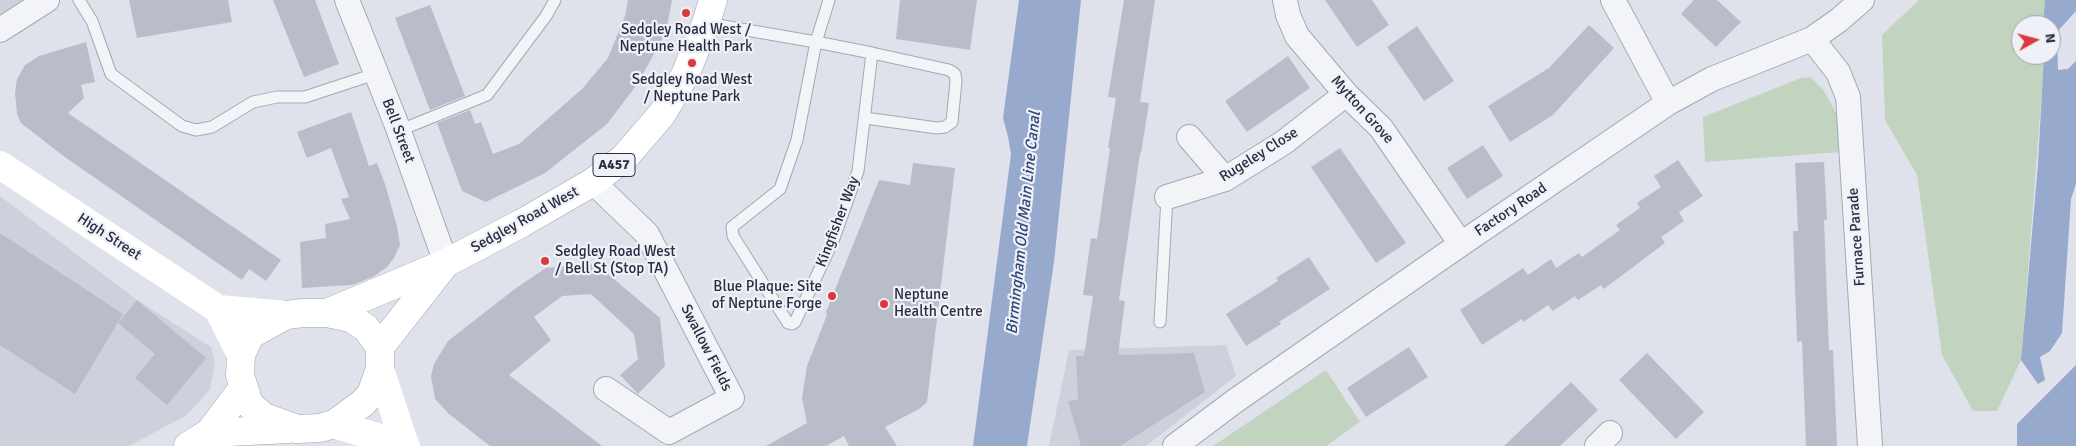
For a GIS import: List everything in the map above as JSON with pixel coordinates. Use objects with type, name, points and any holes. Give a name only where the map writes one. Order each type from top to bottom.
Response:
[{"type":"main road","name":"Sedgley Road West","points":[[327,313],[446,263],[522,223],[593,182],[624,158],[662,114],[685,76],[710,12]]},
{"type":"main road","name":"High Street","points":[[0,165],[218,309],[286,314]]},
{"type":"main road","name":"Sedgley Road West","points":[[380,358],[446,263]]},
{"type":"main road","name":"High Street","points":[[218,309],[241,355]]},
{"type":"main road","name":"A457","points":[[199,439],[297,428],[320,428],[334,424],[363,403],[371,394],[380,358],[366,328],[351,318],[327,313],[286,314],[250,335],[241,355],[240,375],[249,404],[264,417],[297,428]]},
{"type":"main road","points":[[380,358],[406,445]]},
{"type":"main road","name":"A457","points":[[199,439],[243,388]]},
{"type":"main road","points":[[334,424],[406,445]]},
{"type":"street","points":[[0,30],[47,0]]},
{"type":"street","name":"Bell Street","points":[[347,0],[398,131],[446,263]]},
{"type":"street","name":"Mytton Grove","points":[[1285,0],[1288,15],[1297,36],[1346,94],[1382,128],[1461,244]]},
{"type":"street","points":[[1613,0],[1668,103]]},
{"type":"street","name":"Factory Road","points":[[1175,446],[1235,401],[1668,103],[1712,80],[1812,39],[1840,20],[1862,0]]},
{"type":"street","name":"Furnace Parade","points":[[1812,39],[1838,72],[1848,97],[1870,446]]},
{"type":"street","name":"Rugeley Close","points":[[1167,197],[1225,179],[1283,143],[1346,94]]},
{"type":"street","points":[[1189,137],[1225,179]]},
{"type":"street","name":"Swallow Fields","points":[[593,182],[647,234],[732,398],[669,432],[606,389]]},
{"type":"lane","points":[[79,0],[92,21],[111,74],[182,126],[196,130],[212,127],[253,102],[278,97],[304,96],[375,74]]},
{"type":"lane","points":[[398,131],[487,95],[546,16],[555,0]]},
{"type":"lane","name":"Kingfisher Way","points":[[829,0],[816,42],[797,140],[780,189],[732,227],[733,236],[788,323],[792,324],[795,322],[833,241],[858,171],[872,53]]},
{"type":"lane","points":[[710,12],[816,42],[949,70],[955,74],[952,122],[945,127],[937,128],[865,118]]},
{"type":"lane","name":"Rugeley Close","points":[[1160,322],[1167,197]]},
{"type":"shaded area","points":[[0,0],[23,0],[0,15]]},
{"type":"shaded area","points":[[0,196],[137,300],[211,347],[215,363],[210,389],[187,415],[129,446],[0,446]]},
{"type":"shaded area","points":[[1226,345],[1236,376],[1146,446],[1049,446],[1069,350]]},
{"type":"green space","points":[[1919,0],[2045,0],[2044,15],[2011,15],[2011,65],[2044,65],[2021,360],[1997,411],[1973,411],[1942,355],[1917,175],[1885,120],[1882,35]]},
{"type":"green space","points":[[1811,77],[1824,91],[1836,113],[1841,152],[1705,162],[1703,117],[1801,78]]},
{"type":"green space","points":[[1326,370],[1360,422],[1326,446],[1213,446]]},
{"type":"water","name":"Birmingham Old Main Line Canal","points":[[1019,0],[1081,0],[1054,262],[1027,446],[973,446],[1011,154],[1003,118]]},
{"type":"water","points":[[2045,0],[2076,0],[2076,11],[2061,28],[2061,15],[2044,15]]},
{"type":"water","points":[[2076,61],[2076,184],[2071,199],[2062,333],[2050,351],[2040,357],[2045,380],[2038,384],[2021,360],[2038,164],[2043,65],[2058,65],[2058,70],[2068,69]]},
{"type":"water","points":[[2076,365],[2076,446],[2017,446],[2017,424]]},
{"type":"building","points":[[129,0],[228,0],[232,22],[137,38]]},
{"type":"building","points":[[273,0],[315,0],[339,64],[304,77]]},
{"type":"building","points":[[628,0],[672,0],[666,32],[638,83],[607,124],[545,173],[486,202],[462,191],[437,123],[470,110],[475,124],[481,122],[493,154],[519,144],[582,89],[608,58],[625,16]]},
{"type":"building","points":[[900,0],[977,0],[970,50],[896,39]]},
{"type":"building","points":[[1124,0],[1155,0],[1140,102],[1149,103],[1119,300],[1125,301],[1118,355],[1194,353],[1205,392],[1120,446],[1081,446],[1068,401],[1078,400],[1076,356],[1084,356],[1093,296],[1083,295],[1091,238],[1097,239],[1110,148],[1108,148],[1116,98],[1108,97]]},
{"type":"building","points":[[1325,0],[1372,0],[1389,25],[1357,47]]},
{"type":"building","points":[[1694,0],[1717,0],[1741,22],[1716,47],[1681,14]]},
{"type":"building","points":[[430,5],[465,96],[430,110],[395,18]]},
{"type":"building","points":[[1589,25],[1614,48],[1553,115],[1510,142],[1488,106],[1549,68]]},
{"type":"building","points":[[1417,26],[1454,81],[1424,101],[1387,47]]},
{"type":"building","points":[[86,42],[95,82],[81,85],[84,98],[68,113],[281,260],[266,281],[249,269],[242,280],[62,155],[21,123],[17,114],[15,93],[17,79],[25,65],[39,56]]},
{"type":"building","points":[[1288,56],[1310,88],[1247,132],[1225,101]]},
{"type":"building","points":[[351,112],[369,166],[377,163],[385,184],[397,226],[400,245],[387,267],[373,277],[352,285],[302,288],[300,242],[326,238],[325,224],[350,219],[341,199],[349,197],[331,148],[307,158],[297,132]]},
{"type":"building","points":[[1483,145],[1503,176],[1467,199],[1447,168]]},
{"type":"building","points":[[1340,148],[1406,243],[1376,263],[1311,167]]},
{"type":"building","points":[[1678,160],[1703,196],[1679,212],[1684,221],[1661,237],[1665,243],[1604,289],[1601,285],[1578,300],[1575,296],[1553,311],[1548,305],[1523,322],[1522,319],[1482,345],[1460,310],[1523,268],[1528,275],[1551,259],[1556,268],[1579,253],[1582,257],[1620,230],[1616,225],[1640,208],[1637,203],[1661,187],[1654,176]]},
{"type":"building","points":[[1824,162],[1827,220],[1824,220],[1829,350],[1833,350],[1837,446],[1806,446],[1802,341],[1797,342],[1793,231],[1798,231],[1795,163]]},
{"type":"building","name":"Neptune Health Centre","points":[[913,163],[955,168],[927,402],[919,409],[885,427],[897,446],[849,446],[844,436],[826,446],[766,446],[807,423],[802,398],[807,366],[827,315],[826,312],[879,180],[910,185]]},
{"type":"building","points":[[0,233],[123,314],[75,394],[0,345]]},
{"type":"building","points":[[1309,257],[1330,289],[1246,346],[1226,314],[1278,281],[1276,278]]},
{"type":"building","points":[[596,264],[660,318],[665,366],[638,394],[620,375],[638,359],[634,334],[591,294],[562,296],[534,317],[551,340],[509,375],[602,446],[490,446],[449,414],[435,399],[431,376],[434,364],[448,341],[516,288],[546,268]]},
{"type":"building","points":[[137,300],[206,358],[167,405],[135,378],[155,354],[118,323]]},
{"type":"building","points":[[1409,347],[1428,377],[1366,417],[1347,388]]},
{"type":"building","points":[[1647,353],[1704,412],[1676,439],[1619,380]]},
{"type":"building","points":[[1571,382],[1598,410],[1560,446],[1504,446]]},
{"type":"place","name":"Sedgley Road West / Neptune Health Park","points":[[686,13]]},
{"type":"place","name":"Sedgley Road West / Neptune Park","points":[[692,63]]},
{"type":"place","name":"Sedgley Road West / Bell St (Stop TA)","points":[[545,261]]},
{"type":"place","name":"Blue Plaque: Site of Neptune Forge","points":[[832,296]]},
{"type":"place","name":"Neptune Health Centre","points":[[884,304]]}]
